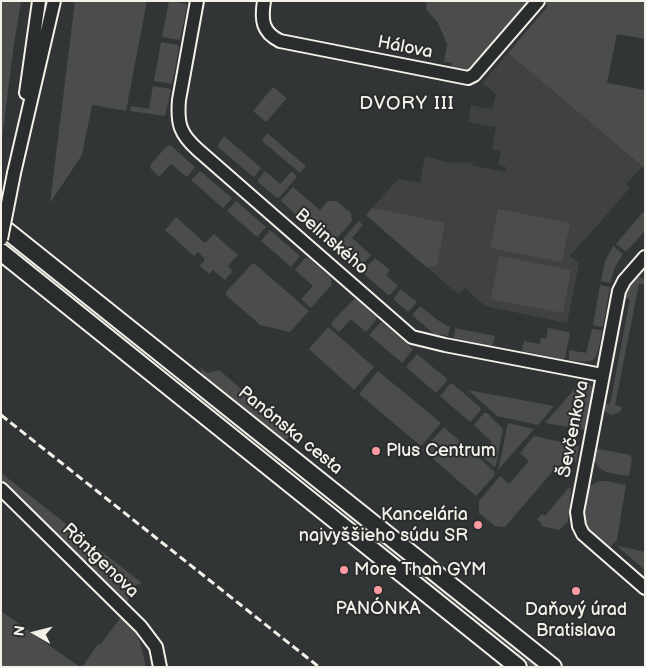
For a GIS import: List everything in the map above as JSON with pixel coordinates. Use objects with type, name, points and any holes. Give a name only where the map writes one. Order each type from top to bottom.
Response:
[{"type":"main road","name":"Panónska cesta","points":[[1,226],[553,667]]},
{"type":"main road","points":[[1,252],[518,667]]},
{"type":"street","points":[[14,173],[39,1]]},
{"type":"street","points":[[1,239],[14,173],[54,1]]},
{"type":"street","name":"Belinského","points":[[197,1],[178,116],[182,131],[198,150],[412,337],[438,344],[602,375]]},
{"type":"street","name":"Hálova","points":[[264,1],[262,15],[266,30],[270,36],[280,41],[468,78],[474,75],[538,1]]},
{"type":"street","name":"Ševčenkova","points":[[645,257],[624,281],[619,291],[577,518],[582,532],[589,540],[645,588]]},
{"type":"street","name":"Röntgenova","points":[[1,489],[141,627],[156,647],[160,667]]},
{"type":"shaded area","points":[[1,1],[21,1],[1,146]]},
{"type":"shaded area","points":[[75,1],[147,1],[126,111],[92,105],[82,155],[50,203]]},
{"type":"shaded area","points":[[169,1],[186,4],[187,6],[180,40],[162,37]]},
{"type":"shaded area","points":[[427,1],[533,1],[468,73],[451,70],[452,63],[444,62],[447,44],[438,23],[426,9]]},
{"type":"shaded area","points":[[546,1],[645,1],[645,39],[617,34],[607,83],[645,90],[645,169],[508,53],[547,7]]},
{"type":"shaded area","points":[[161,42],[178,45],[179,48],[172,84],[154,81]]},
{"type":"shaded area","points":[[508,53],[642,167],[626,184],[630,188],[570,256],[579,263],[567,323],[485,306],[465,288],[459,295],[366,215],[398,179],[420,183],[425,156],[446,162],[471,163],[471,165],[505,172],[506,167],[498,165],[501,151],[492,149],[496,127],[468,122],[471,105],[492,109],[496,94],[482,83]]},
{"type":"shaded area","points":[[153,86],[170,89],[171,91],[165,116],[130,111],[131,106],[149,109]]},
{"type":"shaded area","points":[[273,87],[287,98],[266,122],[253,111]]},
{"type":"shaded area","points":[[267,133],[306,166],[301,172],[262,141]]},
{"type":"shaded area","points":[[224,136],[261,168],[254,177],[218,147]]},
{"type":"shaded area","points":[[170,145],[195,167],[187,177],[171,164],[159,177],[151,169],[150,165]]},
{"type":"shaded area","points":[[200,171],[232,198],[223,208],[191,180]]},
{"type":"shaded area","points":[[265,171],[280,184],[292,171],[297,177],[277,198],[258,182]]},
{"type":"shaded area","points":[[293,187],[320,210],[328,201],[337,201],[351,213],[352,221],[332,244],[329,244],[282,202],[281,200]]},
{"type":"shaded area","points":[[236,201],[266,227],[257,237],[227,211]]},
{"type":"shaded area","points":[[372,208],[445,223],[437,265],[426,267],[366,215]]},
{"type":"shaded area","points":[[498,209],[570,223],[562,262],[490,248]]},
{"type":"shaded area","points":[[643,212],[645,213],[645,231],[625,251],[616,244]]},
{"type":"shaded area","points":[[176,217],[205,243],[214,234],[238,255],[228,266],[233,271],[225,280],[213,270],[209,274],[200,266],[205,259],[198,252],[194,256],[165,230]]},
{"type":"shaded area","points":[[359,221],[363,225],[352,238],[371,255],[359,268],[336,250],[336,247]]},
{"type":"shaded area","points":[[270,230],[300,256],[291,267],[261,241]]},
{"type":"shaded area","points":[[1,233],[148,350],[144,355],[1,242]]},
{"type":"shaded area","points":[[613,246],[623,254],[615,267],[610,283],[601,281],[605,261]]},
{"type":"shaded area","points":[[499,256],[571,270],[563,313],[491,299]]},
{"type":"shaded area","points":[[305,258],[308,258],[330,277],[332,284],[311,308],[301,299],[313,286],[295,270]]},
{"type":"shaded area","points":[[375,258],[390,270],[386,275],[398,286],[390,295],[363,273]]},
{"type":"shaded area","points":[[252,264],[255,264],[309,311],[290,332],[260,325],[226,295],[226,292]]},
{"type":"shaded area","points":[[637,277],[645,280],[645,285],[639,284],[615,405],[622,407],[620,412],[611,415],[604,411],[603,403],[610,404],[630,299],[624,298],[630,283]]},
{"type":"shaded area","points":[[600,285],[610,287],[603,326],[601,327],[593,325]]},
{"type":"shaded area","points":[[401,289],[417,302],[409,311],[394,300]]},
{"type":"shaded area","points":[[354,299],[376,317],[376,320],[366,332],[351,319],[339,332],[331,323]]},
{"type":"shaded area","points":[[420,306],[450,327],[448,336],[434,334],[413,316]]},
{"type":"shaded area","points":[[380,323],[383,323],[413,349],[402,363],[369,335]]},
{"type":"shaded area","points":[[328,327],[374,367],[354,390],[309,349]]},
{"type":"shaded area","points":[[455,328],[495,336],[492,346],[454,338]]},
{"type":"shaded area","points":[[548,328],[570,333],[565,358],[522,351],[524,341],[540,344],[541,338],[546,339]]},
{"type":"shaded area","points":[[592,329],[601,330],[602,332],[597,354],[591,361],[569,360],[569,350],[586,353]]},
{"type":"shaded area","points":[[417,354],[446,378],[447,381],[436,393],[406,367]]},
{"type":"shaded area","points":[[200,367],[207,373],[219,370],[297,437],[283,439],[203,375]]},
{"type":"shaded area","points":[[378,371],[441,423],[421,446],[359,394]]},
{"type":"shaded area","points":[[584,378],[589,383],[593,395],[587,430],[545,423]]},
{"type":"shaded area","points":[[188,382],[288,463],[285,467],[184,387]]},
{"type":"shaded area","points":[[450,384],[453,384],[480,407],[481,410],[470,422],[440,396]]},
{"type":"shaded area","points":[[468,390],[554,406],[538,425],[497,416]]},
{"type":"shaded area","points":[[484,413],[487,413],[503,429],[496,466],[494,467],[481,455],[492,442],[474,425]]},
{"type":"shaded area","points":[[508,423],[534,429],[498,470]]},
{"type":"shaded area","points":[[444,427],[495,472],[494,476],[476,496],[423,450]]},
{"type":"shaded area","points":[[534,436],[579,446],[576,461],[559,475],[553,471],[505,527],[495,526],[479,513],[479,501],[500,476],[509,484],[529,461],[520,453]]},
{"type":"shaded area","points":[[594,448],[630,455],[632,458],[629,476],[609,472],[599,467],[594,456]]},
{"type":"shaded area","points":[[1,473],[142,583],[130,587],[128,604],[1,480]]},
{"type":"shaded area","points":[[599,481],[626,485],[617,540],[608,549],[589,531],[583,518],[585,493],[588,487]]},
{"type":"shaded area","points":[[569,487],[571,490],[568,521],[559,530],[541,526],[542,524],[537,519],[542,514],[545,516]]},
{"type":"shaded area","points":[[346,512],[465,607],[462,611],[343,515]]},
{"type":"shaded area","points":[[618,547],[645,552],[645,570]]},
{"type":"shaded area","points":[[1,611],[80,667],[1,667]]},
{"type":"shaded area","points":[[474,614],[540,667],[532,667],[470,618]]},
{"type":"shaded area","points":[[121,617],[128,623],[139,639],[146,667],[82,667],[98,644],[100,645]]},
{"type":"railway","points":[[1,415],[319,667]]},
{"type":"place","name":"Plus Centrum","points":[[376,451]]},
{"type":"place","name":"Kancelária najvyššieho súdu SR","points":[[478,525]]},
{"type":"place","name":"More Than GYM","points":[[344,570]]},
{"type":"place","name":"PANÓNKA","points":[[378,590]]},
{"type":"place","name":"Daňový úrad Bratislava","points":[[576,591]]},
{"type":"district","name":"DVORY III","points":[[407,104]]}]
